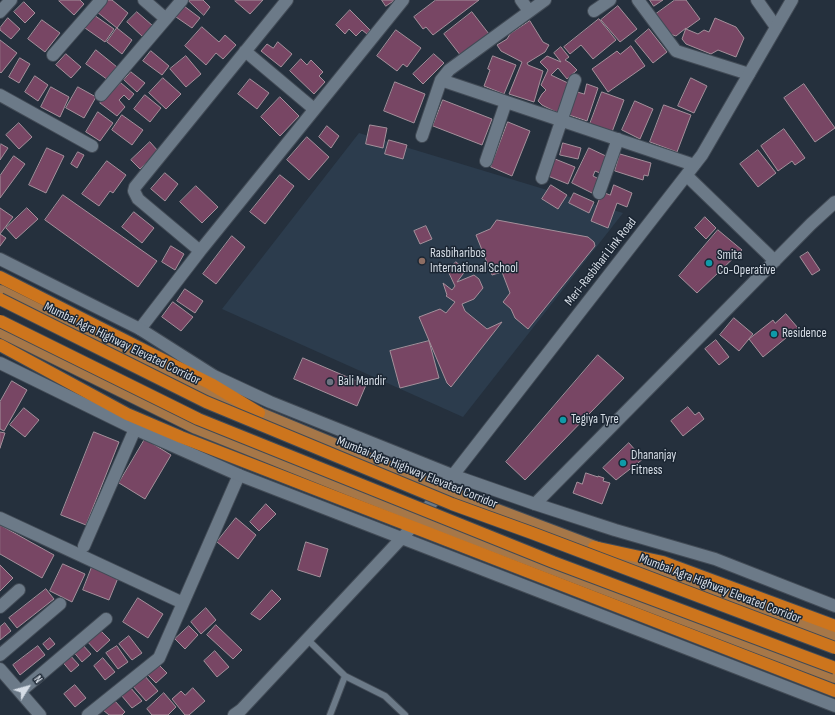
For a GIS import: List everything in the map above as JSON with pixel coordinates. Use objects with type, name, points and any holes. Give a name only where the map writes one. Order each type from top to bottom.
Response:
[{"type":"highway","points":[[0,277],[211,384],[259,413]]},
{"type":"highway","name":"Mumbai Agra Highway Elevated Corridor","points":[[0,299],[220,408],[452,504],[835,648]]},
{"type":"highway","points":[[0,321],[198,419],[553,562],[835,668]]},
{"type":"highway","points":[[0,345],[127,414],[181,437],[416,523],[835,691]]},
{"type":"highway","points":[[594,547],[663,562],[835,626]]},
{"type":"main road","points":[[0,291],[206,393],[259,413],[442,489],[835,637]]},
{"type":"main road","points":[[0,331],[196,428],[416,523],[835,677]]},
{"type":"street","points":[[0,12],[11,0]]},
{"type":"street","points":[[53,55],[101,0]]},
{"type":"street","points":[[144,0],[166,19]]},
{"type":"street","points":[[101,95],[182,0]]},
{"type":"street","points":[[200,251],[138,199],[134,191],[135,187],[287,0]]},
{"type":"street","points":[[140,329],[200,251],[403,0]]},
{"type":"street","points":[[521,0],[529,11]]},
{"type":"street","points":[[422,136],[441,80],[455,65],[545,0]]},
{"type":"street","points":[[594,11],[610,0]]},
{"type":"street","points":[[638,0],[676,52],[750,74]]},
{"type":"street","points":[[757,0],[776,27]]},
{"type":"street","name":"Meri-Rasbihari Link Road","points":[[234,715],[241,710],[403,539],[687,176],[702,155],[792,0]]},
{"type":"street","points":[[245,51],[314,109]]},
{"type":"street","points":[[441,80],[694,165]]},
{"type":"street","points":[[542,178],[575,80]]},
{"type":"street","points":[[0,95],[92,146]]},
{"type":"street","points":[[486,160],[506,102]]},
{"type":"street","points":[[599,192],[618,139]]},
{"type":"street","points":[[687,176],[776,261]]},
{"type":"street","points":[[535,504],[811,224],[835,202]]},
{"type":"street","points":[[0,259],[140,329],[214,376],[256,396],[452,475],[614,530],[715,559],[835,606]]},
{"type":"street","points":[[0,363],[135,429],[239,475],[835,706]]},
{"type":"street","points":[[84,546],[135,429]]},
{"type":"street","points":[[88,715],[159,658],[239,475]]},
{"type":"street","points":[[0,518],[183,603]]},
{"type":"street","points":[[0,607],[19,590]]},
{"type":"street","points":[[0,655],[60,604]]},
{"type":"street","points":[[20,692],[106,619]]},
{"type":"street","points":[[0,669],[40,715]]},
{"type":"lane","points":[[307,639],[345,676],[385,696],[405,715]]},
{"type":"lane","points":[[330,715],[345,676]]},
{"type":"shaded area","name":"Rasbiharibos International School","points":[[359,133],[623,213],[463,417],[222,309]]},
{"type":"building","points":[[80,0],[84,4],[74,15],[59,1]]},
{"type":"building","points":[[107,0],[112,0],[128,13],[117,28],[97,12]]},
{"type":"building","points":[[188,0],[203,0],[210,7],[204,15]]},
{"type":"building","points":[[263,0],[250,14],[235,1]]},
{"type":"building","points":[[382,0],[395,0],[386,6]]},
{"type":"building","points":[[436,0],[479,0],[433,35],[426,27],[423,29],[414,17]]},
{"type":"building","points":[[650,0],[663,0],[654,6]]},
{"type":"building","points":[[675,0],[686,0],[700,19],[686,29],[698,34],[704,30],[709,32],[715,18],[736,27],[744,38],[736,57],[718,50],[711,54],[686,44],[682,39],[686,28],[676,36],[670,34],[656,14]]},
{"type":"building","points":[[24,2],[35,13],[25,23],[14,12]]},
{"type":"building","points":[[184,6],[200,18],[192,28],[176,17]]},
{"type":"building","points":[[618,6],[637,29],[620,42],[601,20]]},
{"type":"building","points":[[350,10],[370,30],[367,34],[362,30],[356,36],[349,29],[345,34],[336,25]]},
{"type":"building","points":[[137,12],[153,26],[143,37],[127,22]]},
{"type":"building","points":[[472,12],[489,34],[461,56],[444,34]]},
{"type":"building","points":[[94,15],[114,29],[105,42],[85,28]]},
{"type":"building","points":[[8,18],[20,29],[11,39],[0,30]]},
{"type":"building","points":[[599,19],[616,40],[593,59],[581,45],[570,54],[564,47]]},
{"type":"building","points":[[42,20],[60,33],[45,52],[28,39]]},
{"type":"building","points":[[530,21],[543,42],[549,45],[545,52],[527,63],[528,65],[543,71],[534,102],[509,94],[522,62],[501,51],[497,45],[507,39],[510,34]]},
{"type":"building","points":[[202,27],[219,42],[225,35],[236,45],[223,59],[216,53],[206,65],[185,46]]},
{"type":"building","points":[[117,28],[132,40],[122,54],[107,42]]},
{"type":"building","points":[[649,29],[667,52],[653,63],[635,41]]},
{"type":"building","points":[[396,30],[421,48],[407,67],[403,64],[397,71],[377,56]]},
{"type":"building","points":[[0,40],[17,53],[1,73],[0,72]]},
{"type":"building","points":[[278,42],[292,54],[281,67],[261,51],[267,44],[273,48]]},
{"type":"building","points":[[631,46],[645,66],[608,92],[592,69],[617,51],[620,54]]},
{"type":"building","points":[[561,47],[569,57],[565,60],[577,70],[567,79],[558,68],[551,75],[570,84],[558,113],[542,105],[538,101],[546,90],[541,85],[548,70],[540,62],[547,56],[561,62],[554,53]]},
{"type":"building","points":[[96,50],[117,67],[108,80],[86,64]]},
{"type":"building","points":[[151,51],[169,66],[162,75],[143,61]]},
{"type":"building","points":[[66,54],[81,67],[71,78],[56,65]]},
{"type":"building","points":[[434,54],[444,63],[423,84],[413,74]]},
{"type":"building","points":[[186,56],[201,74],[186,87],[170,69]]},
{"type":"building","points":[[493,56],[516,65],[504,94],[484,86]]},
{"type":"building","points":[[20,58],[30,64],[19,83],[9,77]]},
{"type":"building","points":[[301,59],[307,65],[311,60],[323,72],[319,76],[325,82],[314,94],[290,71]]},
{"type":"building","points":[[131,72],[145,83],[137,92],[124,80]]},
{"type":"building","points":[[35,76],[48,85],[38,101],[25,92]]},
{"type":"building","points":[[163,78],[181,94],[166,109],[149,93]]},
{"type":"building","points":[[691,78],[707,86],[694,113],[678,106]]},
{"type":"building","points":[[250,79],[269,93],[257,109],[238,94]]},
{"type":"building","points":[[395,82],[425,94],[414,123],[384,111]]},
{"type":"building","points":[[121,83],[134,94],[129,100],[124,95],[119,100],[125,107],[117,116],[100,103]]},
{"type":"building","points":[[587,84],[598,88],[587,121],[566,114],[574,91],[584,94]]},
{"type":"building","points":[[804,84],[835,128],[815,142],[784,98]]},
{"type":"building","points":[[51,87],[69,97],[60,117],[41,107]]},
{"type":"building","points":[[78,87],[96,97],[84,118],[66,108]]},
{"type":"building","points":[[602,92],[624,100],[612,132],[590,124]]},
{"type":"building","points":[[145,95],[161,108],[150,122],[134,109]]},
{"type":"building","points":[[280,97],[299,116],[280,136],[261,117]]},
{"type":"building","points":[[443,100],[492,119],[482,145],[433,126]]},
{"type":"building","points":[[635,101],[653,109],[640,139],[622,130]]},
{"type":"building","points":[[664,105],[691,115],[677,152],[650,142]]},
{"type":"building","points":[[98,112],[113,123],[100,141],[86,132]]},
{"type":"building","points":[[122,115],[143,130],[132,145],[112,130]]},
{"type":"building","points":[[508,122],[530,131],[512,176],[491,167]]},
{"type":"building","points":[[19,123],[32,137],[19,149],[6,135]]},
{"type":"building","points":[[370,125],[387,128],[383,148],[366,144]]},
{"type":"building","points":[[327,126],[339,136],[331,148],[319,137]]},
{"type":"building","points":[[784,129],[805,158],[795,165],[792,161],[778,171],[761,146]]},
{"type":"building","points":[[307,137],[329,157],[309,180],[287,160]]},
{"type":"building","points":[[389,140],[407,145],[403,159],[385,154]]},
{"type":"building","points":[[150,142],[158,151],[140,169],[131,160]]},
{"type":"building","points":[[563,143],[581,148],[578,159],[560,155]]},
{"type":"building","points":[[1,144],[8,148],[0,160],[0,145]]},
{"type":"building","points":[[47,148],[64,156],[46,193],[29,185]]},
{"type":"building","points":[[589,148],[608,157],[600,173],[595,171],[593,176],[601,180],[594,194],[572,183]]},
{"type":"building","points":[[758,150],[776,173],[758,187],[740,164]]},
{"type":"building","points":[[78,152],[84,155],[77,168],[71,164]]},
{"type":"building","points":[[620,154],[651,163],[648,176],[644,175],[643,180],[615,171]]},
{"type":"building","points":[[14,156],[25,164],[0,198],[0,176]]},
{"type":"building","points":[[555,159],[575,167],[568,184],[548,176]]},
{"type":"building","points":[[107,161],[126,175],[113,193],[110,191],[99,206],[82,194]]},
{"type":"building","points":[[165,173],[178,184],[165,201],[151,189]]},
{"type":"building","points":[[280,175],[294,186],[265,224],[250,212]]},
{"type":"building","points":[[551,185],[567,195],[558,209],[542,199]]},
{"type":"building","points":[[614,185],[632,193],[627,207],[617,203],[608,228],[591,221],[602,192],[610,195]]},
{"type":"building","points":[[196,186],[218,207],[202,223],[180,202]]},
{"type":"building","points":[[574,193],[594,202],[589,213],[569,203]]},
{"type":"building","points":[[63,195],[157,261],[138,287],[45,220]]},
{"type":"building","points":[[0,208],[13,217],[0,234]]},
{"type":"building","points":[[27,208],[38,219],[16,239],[6,228]]},
{"type":"building","points":[[134,212],[154,228],[142,243],[122,227]]},
{"type":"building","points":[[705,217],[716,228],[706,239],[695,228]]},
{"type":"building","points":[[497,220],[588,237],[594,242],[595,246],[528,329],[515,318],[511,309],[503,302],[510,293],[502,272],[492,275],[476,235],[490,229]]},
{"type":"building","points":[[426,226],[432,239],[420,244],[414,231]]},
{"type":"building","name":"Smita Co-Operative","points":[[718,230],[742,250],[697,293],[679,276]]},
{"type":"building","points":[[0,234],[6,238],[0,246]]},
{"type":"building","points":[[232,236],[245,247],[216,284],[203,274]]},
{"type":"building","points":[[171,246],[184,254],[175,270],[162,262]]},
{"type":"building","points":[[808,252],[820,270],[812,275],[800,257]]},
{"type":"building","points":[[456,262],[466,270],[457,282],[474,275],[479,279],[483,288],[474,299],[462,304],[465,311],[487,329],[502,322],[451,387],[447,383],[419,317],[440,309],[446,313],[455,302],[446,296],[443,283],[452,290],[455,286],[448,271]]},
{"type":"building","points":[[185,289],[203,301],[195,313],[177,301]]},
{"type":"building","points":[[173,302],[193,317],[181,331],[162,317]]},
{"type":"building","name":"Residence","points":[[786,314],[798,328],[763,357],[749,339],[773,320],[775,323]]},
{"type":"building","name":"Residence","points":[[734,318],[753,334],[739,351],[720,335]]},
{"type":"building","points":[[716,340],[729,357],[719,365],[705,349]]},
{"type":"building","points":[[429,341],[439,378],[400,388],[390,351]]},
{"type":"building","name":"Tegiya Tyre","points":[[598,355],[624,378],[525,480],[506,462]]},
{"type":"building","name":"Bali Mandir","points":[[303,358],[366,385],[357,406],[294,379]]},
{"type":"building","points":[[12,381],[27,390],[4,431],[0,429],[0,402]]},
{"type":"building","points":[[688,407],[695,415],[699,412],[704,419],[683,436],[671,421]]},
{"type":"building","points":[[24,408],[39,420],[25,437],[10,425]]},
{"type":"building","points":[[0,432],[5,433],[0,448]]},
{"type":"building","points":[[94,432],[119,442],[86,525],[61,515]]},
{"type":"building","points":[[145,439],[171,455],[145,499],[119,483]]},
{"type":"building","name":"Dhananjay Fitness","points":[[629,443],[643,459],[616,480],[603,468]]},
{"type":"building","points":[[586,473],[604,478],[603,481],[610,483],[602,504],[573,493],[577,482],[582,484]]},
{"type":"building","points":[[266,504],[276,514],[259,531],[250,522]]},
{"type":"building","points":[[236,518],[256,535],[238,559],[217,542]]},
{"type":"building","points":[[0,525],[54,555],[42,578],[0,554]]},
{"type":"building","points":[[306,542],[328,549],[320,577],[298,570]]},
{"type":"building","points":[[63,564],[85,574],[72,602],[50,591]]},
{"type":"building","points":[[0,565],[13,578],[0,591]]},
{"type":"building","points":[[92,567],[118,578],[109,600],[83,590]]},
{"type":"building","points":[[46,589],[54,599],[17,628],[9,618]]},
{"type":"building","points":[[272,590],[281,599],[260,620],[251,614]]},
{"type":"building","points":[[138,598],[163,614],[148,638],[123,622]]},
{"type":"building","points":[[206,608],[216,620],[201,634],[191,622]]},
{"type":"building","points":[[5,623],[11,631],[0,640],[0,627]]},
{"type":"building","points":[[216,625],[242,650],[233,659],[207,635]]},
{"type":"building","points":[[189,626],[198,635],[185,649],[175,639]]},
{"type":"building","points":[[97,627],[110,640],[97,652],[85,639]]},
{"type":"building","points":[[129,636],[142,653],[132,660],[119,644]]},
{"type":"building","points":[[50,638],[55,644],[48,650],[43,644]]},
{"type":"building","points":[[81,643],[91,654],[82,662],[72,650]]},
{"type":"building","points":[[38,646],[45,655],[20,675],[13,665]]},
{"type":"building","points":[[117,646],[128,662],[118,669],[106,653]]},
{"type":"building","points":[[215,651],[229,667],[217,677],[204,661]]},
{"type":"building","points":[[68,653],[79,665],[71,672],[60,659]]},
{"type":"building","points":[[103,658],[115,672],[105,680],[94,666]]},
{"type":"building","points":[[155,661],[167,673],[156,683],[145,672]]},
{"type":"building","points":[[144,675],[158,691],[146,701],[132,685]]},
{"type":"building","points":[[75,685],[86,698],[75,707],[64,694]]},
{"type":"building","points":[[130,687],[142,701],[132,708],[121,695]]},
{"type":"building","points":[[193,688],[205,701],[189,715],[185,715],[172,699],[181,691],[185,695]]},
{"type":"building","points":[[164,693],[176,707],[168,715],[152,715],[147,709]]},
{"type":"building","points":[[114,700],[125,712],[122,715],[109,715],[103,710]]},
{"type":"place","name":"Rasbiharibos International School","points":[[422,261]]},
{"type":"place","name":"Smita Co-Operative","points":[[709,263]]},
{"type":"place","name":"Residence","points":[[774,334]]},
{"type":"place","name":"Bali Mandir","points":[[330,382]]},
{"type":"place","name":"Tegiya Tyre","points":[[563,420]]},
{"type":"place","name":"Dhananjay Fitness","points":[[623,463]]}]
